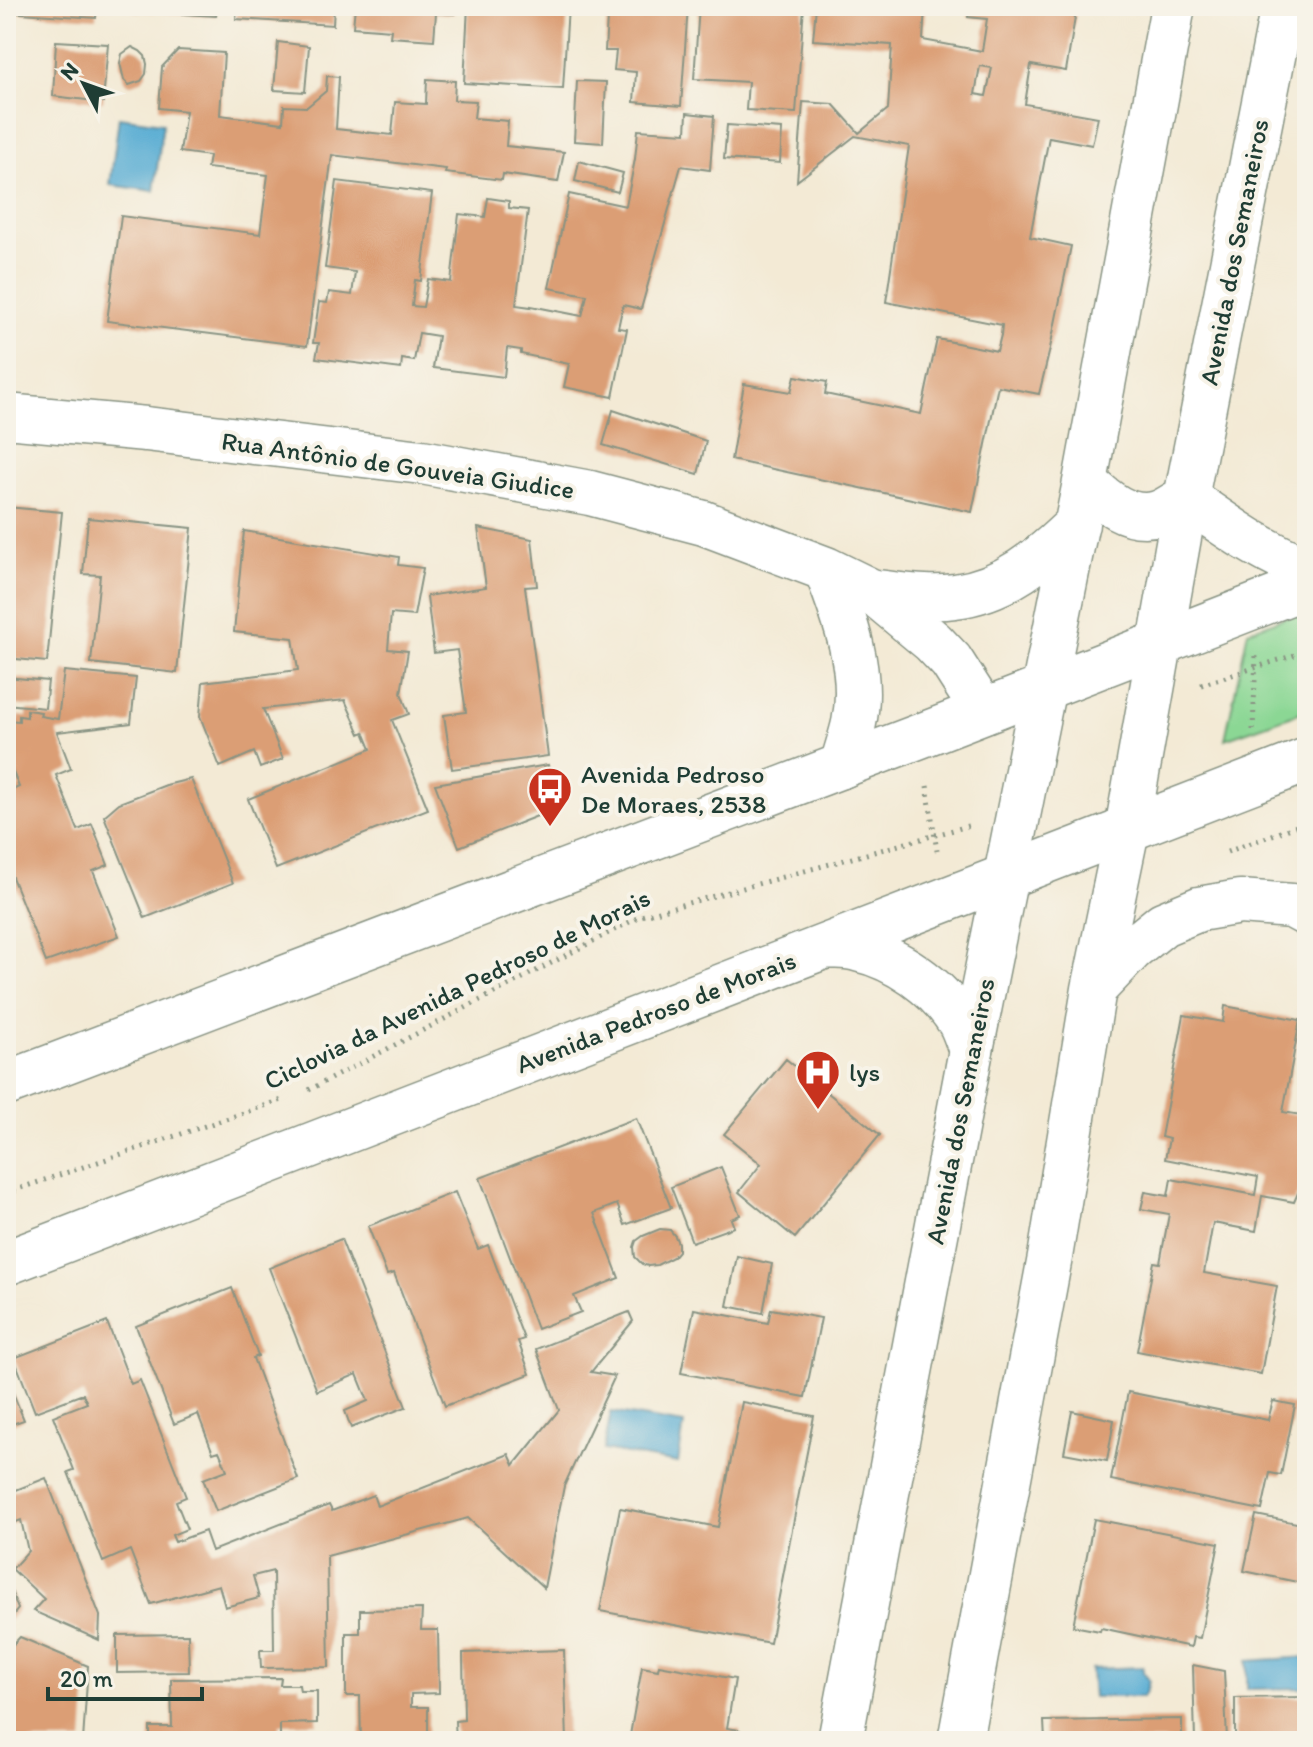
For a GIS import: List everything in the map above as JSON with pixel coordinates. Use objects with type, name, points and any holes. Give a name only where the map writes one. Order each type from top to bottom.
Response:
[{"type":"main road","name":"Avenida dos Semaneiros","points":[[840,1741],[971,1050],[1077,524],[1173,6]]},
{"type":"main road","name":"Avenida dos Semaneiros","points":[[960,1741],[1050,1257],[1094,989],[1283,6]]},
{"type":"main road","name":"Rua Antônio de Gouveia Giudice","points":[[6,416],[146,429],[422,462],[590,493],[704,523],[826,569],[873,592],[951,661],[983,711]]},
{"type":"main road","points":[[1085,482],[1106,501],[1130,514],[1156,514],[1186,498],[1234,532],[1270,553],[1307,569]]},
{"type":"main road","name":"Rua Antônio de Gouveia Giudice","points":[[873,592],[955,596],[990,587],[1021,573],[1077,524]]},
{"type":"main road","points":[[826,569],[847,624],[856,686],[855,720],[842,766]]},
{"type":"main road","points":[[6,1084],[1307,586]]},
{"type":"main road","name":"Avenida Pedroso de Morais","points":[[6,1263],[1307,760]]},
{"type":"main road","points":[[1094,989],[1131,950],[1163,924],[1199,909],[1240,902],[1292,906],[1307,914]]},
{"type":"main road","points":[[826,946],[855,948],[883,957],[907,970],[947,1005],[960,1022],[971,1050]]},
{"type":"path","points":[[1252,782],[1258,604]]},
{"type":"path","points":[[1150,702],[1307,651]]},
{"type":"path","name":"Ciclovia da Avenida Pedroso de Morais","points":[[305,1092],[641,916],[1019,812]]},
{"type":"path","name":"Ciclovia da Avenida Pedroso de Morais","points":[[6,1193],[290,1097]]},
{"type":"green space","points":[[1307,609],[1307,710],[1225,739],[1248,631]]},
{"type":"water","points":[[119,117],[163,123],[154,191],[110,185]]},
{"type":"water","points":[[611,1412],[684,1424],[678,1463],[604,1450]]},
{"type":"water","points":[[1307,1657],[1307,1688],[1247,1689],[1247,1661]]},
{"type":"water","points":[[1143,1667],[1149,1680],[1143,1697],[1093,1697],[1091,1669]]},
{"type":"building","points":[[6,6],[97,6],[96,18],[6,12]]},
{"type":"building","points":[[133,6],[217,6],[216,16],[133,11]]},
{"type":"building","points":[[237,6],[334,6],[333,25],[236,19]]},
{"type":"building","points":[[355,6],[454,6],[454,14],[436,13],[434,40],[390,37],[391,30],[353,27]]},
{"type":"building","points":[[468,6],[568,6],[563,89],[464,83]]},
{"type":"building","points":[[584,6],[688,6],[681,106],[634,102],[636,72],[614,70],[616,51],[605,51],[607,18],[584,16]]},
{"type":"building","points":[[699,6],[804,6],[796,113],[746,110],[748,82],[694,79]]},
{"type":"building","points":[[816,6],[925,6],[923,40],[982,51],[987,19],[968,17],[970,6],[1077,6],[1066,71],[1031,65],[1025,104],[1098,117],[1092,145],[1049,137],[1030,237],[1071,246],[1039,394],[998,386],[972,512],[731,460],[744,384],[791,392],[795,376],[827,382],[825,394],[921,414],[937,339],[997,351],[1001,335],[1002,325],[886,302],[909,146],[855,136],[797,181],[803,102],[833,104],[859,133],[888,109],[892,45],[813,40]],"holes":[[[980,66],[992,68],[986,96],[975,94]]]},
{"type":"building","points":[[56,41],[108,44],[103,102],[53,96]]},
{"type":"building","points":[[278,42],[309,46],[305,92],[274,90]]},
{"type":"building","points":[[132,47],[145,56],[147,64],[141,81],[129,85],[124,80],[120,63],[122,54]]},
{"type":"building","points":[[178,50],[224,53],[220,115],[283,123],[284,106],[307,107],[326,91],[327,76],[339,77],[336,129],[392,135],[395,102],[426,104],[427,79],[455,81],[454,100],[476,101],[474,118],[508,121],[506,146],[564,152],[558,182],[503,174],[502,180],[445,173],[446,169],[332,155],[307,346],[107,321],[121,216],[260,234],[268,175],[207,168],[209,156],[180,152],[186,111],[159,108],[162,67]]},
{"type":"building","points":[[577,81],[606,82],[603,143],[574,141]]},
{"type":"building","points":[[687,113],[714,116],[710,170],[681,166],[641,309],[623,305],[618,328],[627,329],[613,397],[564,387],[569,364],[521,354],[521,350],[507,348],[504,377],[433,368],[438,336],[419,333],[414,361],[402,359],[401,369],[316,358],[319,343],[313,343],[319,302],[327,303],[329,292],[352,295],[355,272],[325,268],[337,181],[432,193],[421,281],[415,280],[412,306],[423,307],[428,279],[451,282],[459,214],[485,217],[488,198],[509,201],[509,208],[528,210],[516,305],[582,316],[587,295],[549,288],[569,194],[626,206],[638,130],[686,133]]},
{"type":"building","points":[[727,125],[782,129],[780,163],[724,159]]},
{"type":"building","points":[[579,161],[623,173],[618,192],[575,181]]},
{"type":"building","points":[[613,410],[706,441],[698,474],[603,445]]},
{"type":"building","points":[[6,507],[62,512],[47,662],[6,658]]},
{"type":"building","points":[[88,518],[192,528],[177,673],[91,663],[100,575],[83,574]]},
{"type":"building","points":[[478,528],[532,539],[537,586],[525,587],[548,756],[452,769],[444,715],[466,712],[457,650],[434,653],[427,596],[486,587]]},
{"type":"building","points":[[244,531],[399,557],[398,565],[423,568],[414,616],[391,614],[388,649],[408,651],[401,693],[409,714],[392,720],[428,809],[276,869],[248,799],[371,749],[364,732],[360,734],[345,700],[263,709],[283,759],[260,768],[254,752],[220,767],[200,716],[203,682],[298,670],[293,638],[234,632]]},
{"type":"building","points":[[64,671],[136,678],[131,723],[57,732],[71,769],[56,775],[78,830],[92,824],[108,865],[93,871],[119,936],[46,962],[6,862],[6,793],[19,787],[6,755],[6,720],[19,721],[19,716],[27,717],[27,710],[58,719]]},
{"type":"building","points":[[6,677],[48,681],[45,708],[6,704]]},
{"type":"building","points":[[548,765],[555,809],[459,847],[435,784]]},
{"type":"building","points":[[191,779],[233,883],[145,918],[104,816],[119,803]]},
{"type":"building","points":[[1225,1006],[1300,1020],[1283,1112],[1307,1116],[1307,1173],[1294,1202],[1262,1196],[1256,1231],[1213,1223],[1204,1273],[1277,1286],[1261,1374],[1137,1351],[1154,1262],[1160,1263],[1169,1214],[1141,1209],[1145,1192],[1168,1196],[1171,1179],[1255,1195],[1258,1177],[1165,1159],[1169,1139],[1161,1137],[1184,1015],[1223,1022]]},
{"type":"building","points":[[786,1059],[880,1135],[795,1238],[739,1192],[761,1164],[724,1134]]},
{"type":"building","points":[[636,1118],[671,1208],[625,1225],[617,1204],[594,1213],[619,1278],[574,1296],[581,1312],[537,1329],[480,1178]]},
{"type":"building","points":[[721,1167],[740,1215],[731,1219],[734,1227],[692,1242],[671,1187]]},
{"type":"building","points":[[455,1192],[478,1249],[488,1245],[524,1339],[518,1341],[530,1374],[445,1406],[394,1273],[387,1275],[368,1226]]},
{"type":"building","points":[[660,1229],[670,1230],[675,1236],[678,1251],[657,1265],[642,1264],[635,1257],[636,1241]]},
{"type":"building","points":[[341,1239],[406,1407],[351,1428],[345,1411],[368,1401],[357,1374],[317,1391],[269,1268]]},
{"type":"building","points":[[737,1256],[772,1264],[763,1313],[727,1306]]},
{"type":"building","points":[[232,1288],[258,1356],[253,1358],[298,1479],[216,1511],[203,1479],[227,1470],[219,1451],[213,1453],[198,1414],[174,1424],[136,1326]]},
{"type":"building","points":[[694,1309],[768,1323],[771,1309],[821,1318],[805,1397],[681,1373]]},
{"type":"building","points":[[629,1312],[633,1321],[591,1372],[615,1376],[564,1486],[544,1588],[468,1518],[327,1556],[329,1667],[261,1668],[260,1650],[274,1650],[273,1571],[253,1576],[259,1598],[225,1607],[219,1585],[151,1604],[130,1550],[103,1562],[68,1472],[74,1470],[53,1416],[87,1403],[83,1394],[35,1412],[14,1358],[107,1322],[131,1384],[140,1380],[186,1497],[176,1501],[187,1529],[172,1535],[175,1542],[205,1531],[212,1551],[329,1505],[332,1511],[373,1495],[377,1506],[509,1454],[514,1465],[559,1410],[536,1349]]},
{"type":"building","points":[[6,1376],[24,1420],[6,1426]]},
{"type":"building","points":[[1128,1392],[1268,1420],[1273,1401],[1295,1405],[1281,1475],[1270,1473],[1262,1510],[1111,1480]]},
{"type":"building","points":[[742,1402],[814,1416],[770,1643],[600,1611],[620,1508],[718,1527]]},
{"type":"building","points":[[1072,1411],[1114,1420],[1107,1461],[1064,1453]]},
{"type":"building","points":[[46,1478],[100,1616],[99,1640],[33,1611],[44,1599],[12,1569],[28,1551],[21,1520],[6,1526],[6,1494]]},
{"type":"building","points":[[1256,1515],[1307,1525],[1307,1584],[1244,1571]]},
{"type":"building","points":[[1094,1519],[1219,1543],[1200,1638],[1193,1637],[1191,1647],[1101,1628],[1100,1631],[1073,1626]]},
{"type":"building","points":[[6,1578],[18,1609],[6,1624]]},
{"type":"building","points":[[422,1609],[421,1630],[438,1630],[439,1693],[411,1694],[411,1707],[428,1707],[428,1741],[361,1741],[360,1696],[346,1696],[346,1633],[360,1633],[360,1610]]},
{"type":"building","points":[[188,1634],[189,1672],[117,1673],[117,1635]]},
{"type":"building","points":[[20,1637],[88,1666],[83,1741],[6,1741],[6,1652]]},
{"type":"building","points":[[564,1650],[567,1741],[456,1741],[455,1721],[464,1720],[463,1653]]},
{"type":"building","points":[[659,1665],[735,1679],[727,1728],[740,1730],[738,1741],[629,1741],[642,1667],[658,1670]]},
{"type":"building","points":[[1193,1665],[1224,1671],[1227,1741],[1195,1741]]},
{"type":"building","points":[[281,1678],[280,1685],[299,1685],[300,1691],[317,1691],[317,1723],[280,1724],[280,1741],[150,1741],[150,1727],[172,1727],[171,1679]]},
{"type":"building","points":[[1307,1697],[1307,1741],[1235,1741],[1235,1698]]},
{"type":"building","points":[[1182,1719],[1182,1741],[1045,1741],[1044,1721]]},
{"type":"place","name":"Avenida Pedroso De Moraes, 2538","points":[[550,828]]},
{"type":"place","name":"lys","points":[[818,1111]]}]
